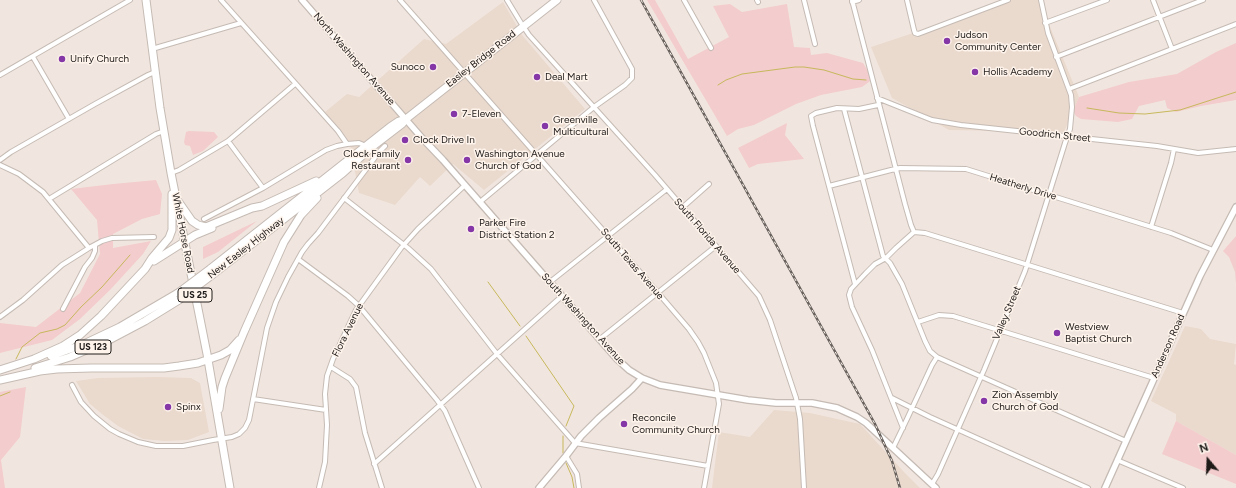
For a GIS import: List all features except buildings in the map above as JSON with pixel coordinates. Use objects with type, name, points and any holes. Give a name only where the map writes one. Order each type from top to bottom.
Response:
[{"type":"highway","name":"White Horse Road","points":[[146,0],[155,72],[172,182],[185,242],[230,488]]},
{"type":"highway","name":"Easley Bridge Road","points":[[369,147],[402,124],[406,119],[557,0]]},
{"type":"highway","name":"New Easley Highway","points":[[211,272],[338,167],[369,147]]},
{"type":"highway","name":"New Easley Highway","points":[[0,379],[49,364],[90,349],[145,322],[349,168],[369,147]]},
{"type":"highway","points":[[148,265],[195,235],[310,184],[338,167]]},
{"type":"highway","points":[[218,418],[222,387],[244,332],[292,228],[312,203],[342,177],[349,168]]},
{"type":"highway","points":[[0,370],[44,355],[63,346],[80,335],[101,316],[148,265],[165,243],[172,230],[172,182]]},
{"type":"highway","points":[[176,197],[192,221],[202,226],[211,225],[258,207]]},
{"type":"highway","name":"New Easley Highway","points":[[0,370],[45,358],[96,339],[179,297]]},
{"type":"highway","points":[[0,379],[48,370],[91,368],[164,368],[198,363],[221,355],[230,350],[238,342],[244,332]]},
{"type":"main road","name":"North Washington Avenue","points":[[303,0],[406,119]]},
{"type":"main road","name":"South Washington Avenue","points":[[406,119],[624,366],[642,378],[660,385],[763,402],[824,404],[848,412],[866,423],[934,486]]},
{"type":"main road","name":"Anderson Road","points":[[1106,488],[1117,460],[1183,313],[1213,250],[1236,207]]},
{"type":"main road","points":[[539,488],[590,426],[632,389],[642,378]]},
{"type":"street","points":[[0,75],[130,0]]},
{"type":"street","points":[[221,0],[338,131],[347,144]]},
{"type":"street","name":"South Texas Avenue","points":[[400,0],[658,292],[698,342],[711,370],[719,395],[718,417],[704,488]]},
{"type":"street","name":"South Florida Avenue","points":[[507,0],[523,26],[553,62],[667,189],[753,288],[763,303],[797,403],[801,431],[804,488]]},
{"type":"street","points":[[480,202],[594,107],[632,78],[633,74],[629,64],[594,0]]},
{"type":"street","points":[[684,0],[711,48]]},
{"type":"street","points":[[804,0],[815,44]]},
{"type":"street","points":[[859,0],[852,1],[878,105],[914,232]]},
{"type":"street","points":[[907,0],[916,34],[922,34],[1008,0]]},
{"type":"street","name":"Valley Street","points":[[934,486],[982,376],[1027,265],[1070,129],[1072,107],[1071,95],[1056,57],[1045,23],[1041,0]]},
{"type":"street","points":[[1045,23],[1106,0]]},
{"type":"street","points":[[1153,0],[1172,49]]},
{"type":"street","points":[[1056,57],[1203,0]]},
{"type":"street","points":[[152,49],[241,23]]},
{"type":"street","points":[[1069,89],[1236,24]]},
{"type":"street","points":[[33,56],[69,119]]},
{"type":"street","points":[[0,160],[11,152],[130,84],[155,72]]},
{"type":"street","points":[[171,173],[179,170],[228,141],[295,84]]},
{"type":"street","name":"Goodrich Street","points":[[877,98],[924,117],[942,122],[1202,153],[1236,149]]},
{"type":"street","points":[[855,284],[811,116],[816,113],[837,108],[859,109],[878,105]]},
{"type":"street","points":[[844,109],[883,256],[890,263],[902,284],[927,345],[937,357],[1126,441]]},
{"type":"street","points":[[49,199],[156,134],[164,131]]},
{"type":"street","points":[[228,141],[263,188]]},
{"type":"street","points":[[204,219],[263,188],[326,150],[337,146],[359,143],[369,147]]},
{"type":"street","points":[[72,386],[81,402],[98,420],[120,434],[138,442],[156,446],[175,446],[222,439],[239,434],[245,428],[249,420],[265,338],[271,317],[283,287],[308,244],[385,146]]},
{"type":"street","points":[[1151,227],[1174,149]]},
{"type":"street","points":[[0,165],[24,178],[38,188],[49,199],[89,248]]},
{"type":"street","name":"Heatherly Drive","points":[[829,186],[896,169],[966,169],[1171,233],[1213,250]]},
{"type":"street","points":[[683,208],[709,184]]},
{"type":"street","name":"Flora Avenue","points":[[319,488],[325,462],[327,425],[325,390],[330,368],[342,340],[359,306],[404,244],[464,185]]},
{"type":"street","points":[[550,282],[667,189]]},
{"type":"street","points":[[344,198],[404,244],[424,262],[437,276],[497,354],[575,443],[708,466]]},
{"type":"street","points":[[903,428],[892,398],[850,302],[849,293],[855,284],[876,264],[886,258],[914,232],[925,233],[1183,313]]},
{"type":"street","points":[[0,317],[23,300],[62,265],[96,244],[107,239],[154,237]]},
{"type":"street","points":[[63,309],[85,267],[92,258],[96,244]]},
{"type":"street","points":[[600,338],[716,246]]},
{"type":"street","points":[[298,259],[348,296],[359,306],[441,404],[479,488]]},
{"type":"street","points":[[374,464],[562,296]]},
{"type":"street","points":[[918,322],[936,316],[947,315],[1154,378]]},
{"type":"street","points":[[893,448],[937,357]]},
{"type":"street","points":[[330,368],[350,379],[356,387],[365,433],[382,488]]},
{"type":"street","points":[[892,398],[1088,488]]},
{"type":"street","points":[[253,399],[326,410]]},
{"type":"street","points":[[566,456],[577,474],[579,488]]},
{"type":"street","points":[[1117,460],[1183,488]]},
{"type":"shaded area","points":[[647,0],[655,0],[688,59],[729,37],[713,6],[730,4],[742,12],[787,4],[794,47],[810,48],[811,55],[827,53],[863,63],[873,79],[862,87],[821,95],[796,104],[754,125],[738,129],[727,136]]},
{"type":"shaded area","name":"Hollis Academy","points":[[1012,0],[1039,0],[1079,97],[1064,132],[949,130],[892,98],[871,47]]},
{"type":"shaded area","points":[[503,2],[522,35],[585,109],[484,190],[453,164],[430,186],[420,177],[395,205],[359,193],[350,144],[325,112],[347,94],[359,97],[424,39],[446,44]]},
{"type":"shaded area","points":[[1236,43],[1236,100],[1176,112],[1167,108],[1165,100],[1139,106],[1132,119],[1118,122],[1081,119],[1076,116],[1073,111],[1079,97],[1129,82],[1177,74],[1216,52]]},
{"type":"shaded area","points":[[787,123],[785,135],[804,159],[758,164],[749,168],[738,148]]},
{"type":"shaded area","points":[[186,132],[214,132],[218,137],[203,151],[193,155],[190,146],[185,145],[184,142]]},
{"type":"shaded area","points":[[156,180],[162,194],[160,214],[142,219],[113,234],[113,248],[151,241],[143,254],[110,290],[80,319],[52,340],[0,353],[0,323],[36,327],[80,293],[100,254],[97,220],[71,189]]},
{"type":"shaded area","points":[[257,221],[218,252],[203,259],[203,247]]},
{"type":"shaded area","points":[[1236,236],[1236,284],[1235,272],[1229,257],[1223,251]]},
{"type":"shaded area","points":[[1185,326],[1201,329],[1210,339],[1236,344],[1234,364],[1236,365],[1236,455],[1176,421],[1176,414],[1151,401]]},
{"type":"shaded area","points":[[98,378],[191,378],[200,383],[209,432],[188,440],[165,441],[143,439],[118,426],[90,404],[76,381]]},
{"type":"shaded area","points":[[26,387],[20,437],[1,460],[5,488],[0,488],[0,392]]},
{"type":"shaded area","points":[[774,410],[810,413],[860,424],[920,488],[712,488],[719,432],[750,437]]},
{"type":"shaded area","points":[[1176,421],[1236,455],[1236,484],[1162,454]]},
{"type":"waterway","points":[[718,85],[726,80],[742,74],[795,67],[824,70],[853,79],[866,80]]},
{"type":"waterway","points":[[1087,108],[1119,113],[1145,114],[1180,110],[1236,92]]},
{"type":"waterway","points":[[16,359],[22,347],[40,333],[57,329],[65,325],[102,287],[130,255]]},
{"type":"waterway","points":[[488,282],[520,326]]},
{"type":"waterway","points":[[526,336],[574,406],[566,426]]},
{"type":"waterway","points":[[0,396],[10,392]]},
{"type":"waterway","points":[[563,436],[563,453]]},
{"type":"waterway","points":[[566,463],[572,477],[574,488]]},
{"type":"railway","points":[[641,0],[875,424],[892,461],[900,488]]},
{"type":"place","name":"Judson Community Center","points":[[947,41]]},
{"type":"place","name":"Unify Church","points":[[62,59]]},
{"type":"place","name":"Sunoco","points":[[433,67]]},
{"type":"place","name":"Hollis Academy","points":[[975,72]]},
{"type":"place","name":"Deal Mart","points":[[537,77]]},
{"type":"place","name":"7-Eleven","points":[[454,114]]},
{"type":"place","name":"Greenville Multicultural","points":[[545,126]]},
{"type":"place","name":"Clock Drive In","points":[[405,140]]},
{"type":"place","name":"Clock Family Restaurant","points":[[408,160]]},
{"type":"place","name":"Washington Avenue Church of God","points":[[467,160]]},
{"type":"place","name":"Parker Fire District Station 2","points":[[471,229]]},
{"type":"place","name":"Westview Baptist Church","points":[[1057,333]]},
{"type":"place","name":"Zion Assembly Church of God","points":[[984,401]]},
{"type":"place","name":"Spinx","points":[[168,407]]},
{"type":"place","name":"Reconcile Community Church","points":[[624,424]]}]
